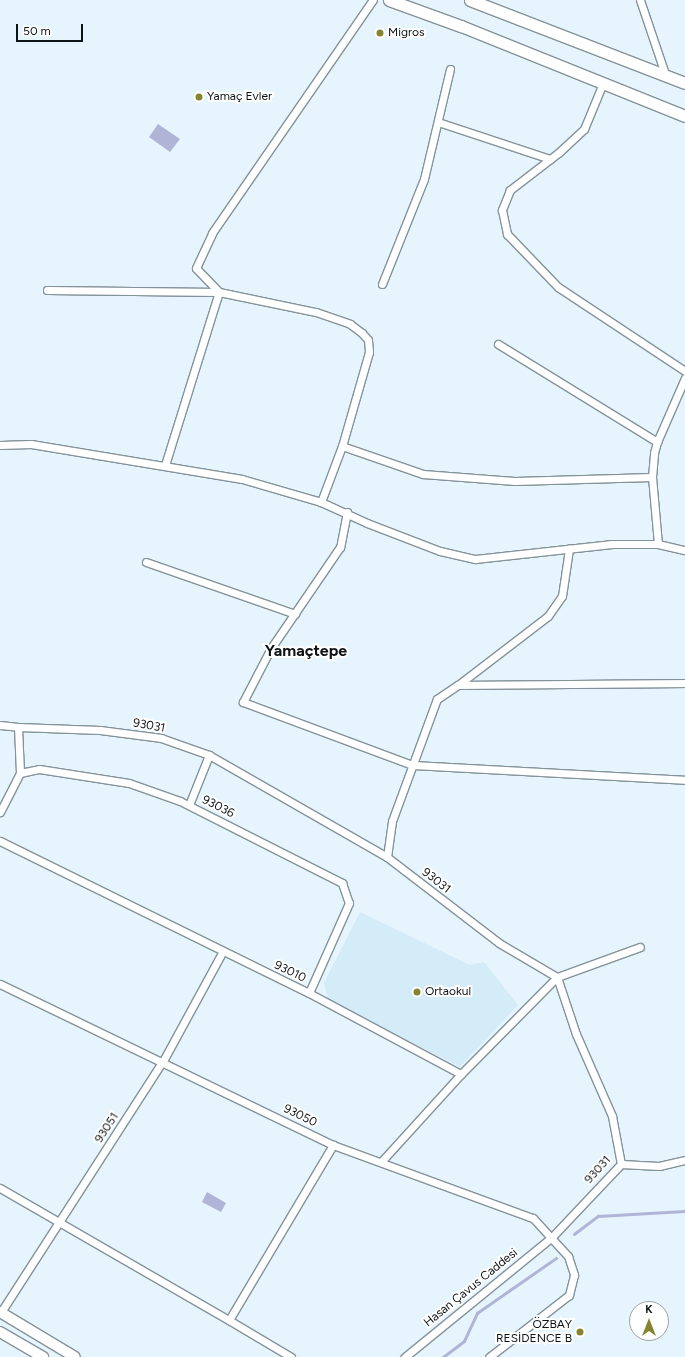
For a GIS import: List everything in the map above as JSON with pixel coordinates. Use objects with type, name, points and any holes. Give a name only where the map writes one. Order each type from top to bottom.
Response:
[{"type":"main road","points":[[389,0],[685,116]]},
{"type":"main road","points":[[470,0],[685,83]]},
{"type":"main road","points":[[0,1312],[75,1357]]},
{"type":"main road","points":[[0,1332],[43,1357]]},
{"type":"street","points":[[219,292],[196,268],[212,233],[373,0]]},
{"type":"street","points":[[640,0],[665,74]]},
{"type":"street","points":[[382,284],[424,179],[450,69]]},
{"type":"street","points":[[603,83],[584,129],[550,159],[510,190],[502,210],[507,234],[558,287],[685,371]]},
{"type":"street","points":[[438,122],[550,159]]},
{"type":"street","points":[[47,290],[219,292],[316,312],[350,324],[368,340],[369,352],[342,446],[321,502]]},
{"type":"street","points":[[165,465],[219,292]]},
{"type":"street","points":[[498,344],[657,442]]},
{"type":"street","points":[[658,544],[652,477],[657,442],[685,378]]},
{"type":"street","points":[[0,445],[31,444],[165,465],[242,479],[321,502],[347,512],[367,523],[440,551],[475,559],[612,544],[658,544],[685,550]]},
{"type":"street","points":[[342,446],[423,474],[515,481],[652,477]]},
{"type":"street","points":[[347,512],[340,547],[271,648],[243,702],[412,765],[685,780]]},
{"type":"street","points":[[387,857],[392,821],[436,699],[458,685],[548,616],[562,596],[568,549]]},
{"type":"street","points":[[146,562],[295,614]]},
{"type":"street","points":[[458,685],[685,683]]},
{"type":"street","points":[[0,725],[18,727],[20,773],[0,812]]},
{"type":"street","name":"93031","points":[[18,727],[100,730],[161,738],[209,755],[387,857],[499,943],[557,977],[576,1034],[612,1116],[621,1164],[552,1237]]},
{"type":"street","points":[[189,806],[209,755]]},
{"type":"street","name":"93036","points":[[20,773],[39,769],[129,783],[189,806],[342,883],[349,903],[309,993]]},
{"type":"street","name":"93010","points":[[0,841],[309,993],[461,1074]]},
{"type":"street","points":[[381,1162],[461,1074],[557,977],[640,947]]},
{"type":"street","name":"93051","points":[[0,1312],[163,1062],[223,952]]},
{"type":"street","name":"93050","points":[[0,984],[333,1145],[533,1218],[568,1256],[574,1275],[569,1294],[489,1357]]},
{"type":"street","points":[[229,1320],[333,1145]]},
{"type":"street","points":[[621,1164],[659,1166],[685,1160]]},
{"type":"street","points":[[0,1188],[291,1357]]},
{"type":"street","name":"Hasan Çavus Caddesi","points":[[405,1357],[552,1237]]},
{"type":"shaded area","name":"Ortaokul","points":[[360,912],[470,965],[484,962],[518,1005],[460,1067],[328,1000],[324,983]]},
{"type":"water","points":[[158,124],[180,139],[170,152],[149,137]]},
{"type":"water","points":[[207,1192],[226,1203],[221,1212],[202,1202]]},
{"type":"waterway","points":[[574,1234],[598,1216],[685,1211]]},
{"type":"waterway","points":[[443,1357],[464,1341],[477,1313],[556,1258]]},
{"type":"place","name":"Migros","points":[[380,33]]},
{"type":"place","name":"Yamaç Evler","points":[[199,97]]},
{"type":"place","name":"Ortaokul","points":[[417,992]]},
{"type":"place","name":"ÖZBAY RESİDENCE B","points":[[580,1332]]},
{"type":"district","name":"Yamaçtepe","points":[[306,651]]}]
